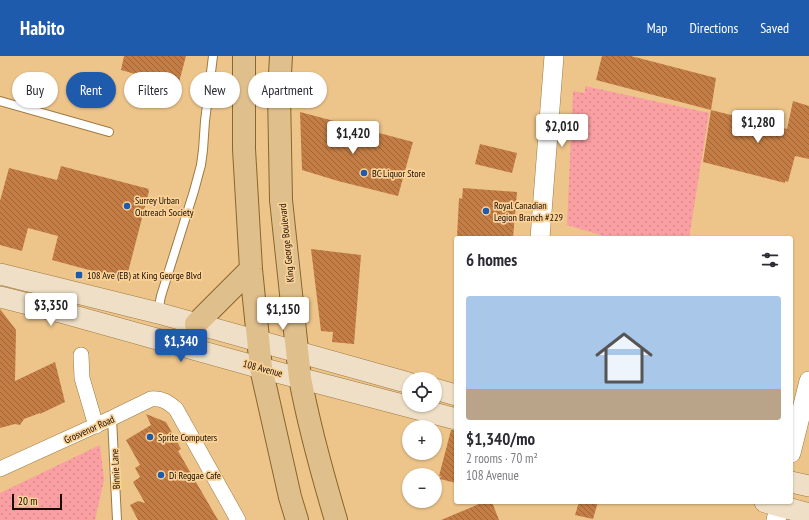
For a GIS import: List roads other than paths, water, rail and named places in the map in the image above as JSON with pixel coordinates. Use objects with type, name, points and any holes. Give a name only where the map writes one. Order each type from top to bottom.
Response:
[{"type":"main road","points":[[244,56],[244,149],[251,269],[261,368],[290,497],[297,520]]},
{"type":"main road","name":"King George Boulevard","points":[[281,56],[279,92],[281,200],[300,378],[325,484],[336,520]]},
{"type":"main road","points":[[196,324],[251,269]]},
{"type":"main road","points":[[0,274],[158,313],[402,381]]},
{"type":"main road","name":"108 Avenue","points":[[0,297],[454,418]]},
{"type":"main road","points":[[442,392],[454,395]]},
{"type":"main road","points":[[793,482],[809,486]]},
{"type":"main road","points":[[776,507],[809,514]]},
{"type":"street","points":[[540,236],[554,56]]},
{"type":"street","points":[[81,355],[82,378],[96,426]]},
{"type":"street","points":[[793,445],[809,382]]},
{"type":"street","name":"Grosvenor Road","points":[[0,469],[96,426],[151,399],[158,398],[167,402],[176,409],[238,520]]},
{"type":"lane","points":[[158,313],[161,296],[201,165],[204,150],[205,121],[214,56]]},
{"type":"lane","points":[[0,102],[109,132]]},
{"type":"lane","name":"Binnie Lane","points":[[112,418],[117,520]]},
{"type":"place","name":"BC Liquor Store","points":[[364,173]]},
{"type":"place","name":"Surrey Urban Outreach Society","points":[[127,206]]},
{"type":"place","name":"Royal Canadian Legion Branch #229","points":[[486,211]]},
{"type":"place","name":"108 Ave (EB) at King George Blvd","points":[[79,275]]},
{"type":"place","name":"Sprite Computers","points":[[150,437]]},
{"type":"place","name":"Di Reggae Cafe","points":[[161,475]]}]
